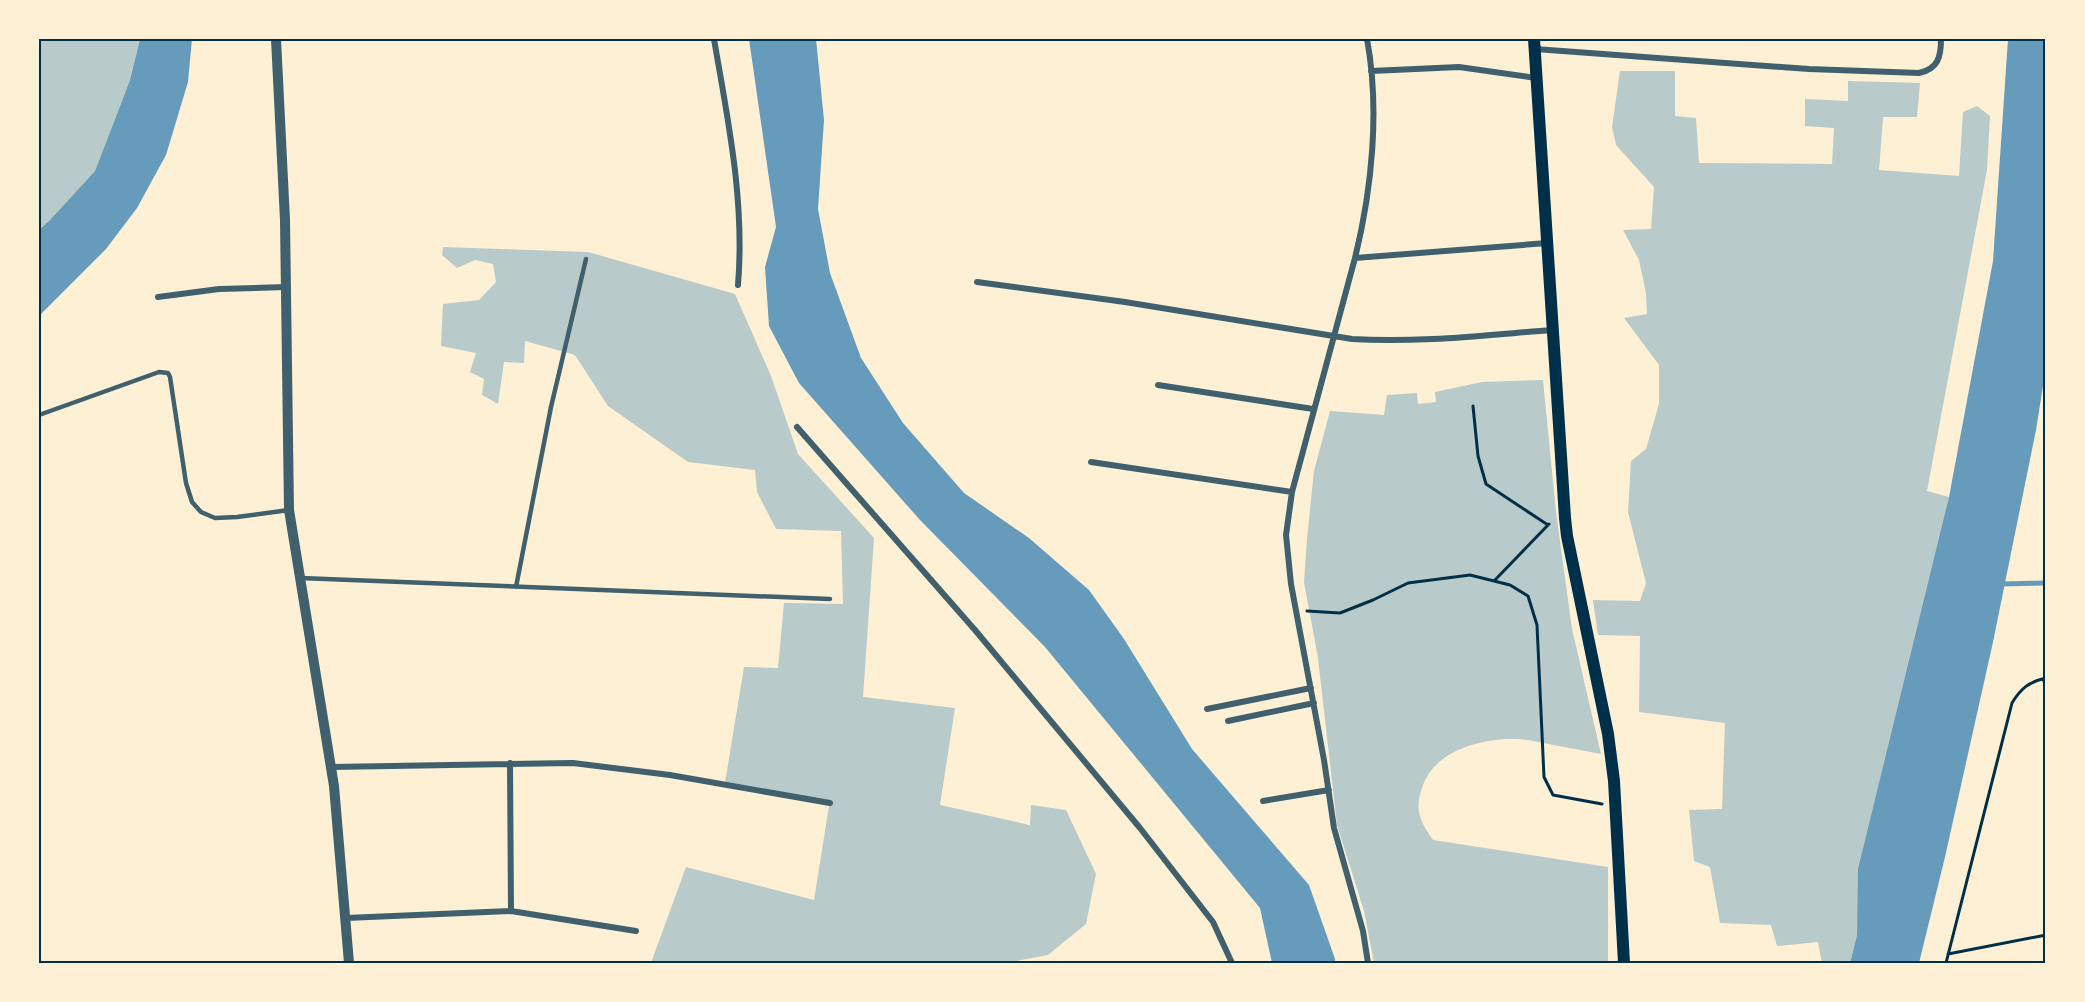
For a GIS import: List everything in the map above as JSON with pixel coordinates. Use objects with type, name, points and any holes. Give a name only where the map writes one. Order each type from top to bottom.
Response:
[{"type":"main road","points":[[1534,44],[1567,536],[1608,734],[1616,806],[1624,963]]},
{"type":"street","points":[[276,39],[285,220],[289,510],[331,767],[349,963]]},
{"type":"street","points":[[714,39],[735,158],[740,209],[738,285]]},
{"type":"street","points":[[1367,39],[1371,70],[1372,132],[1362,226],[1292,492],[1286,535],[1287,557],[1334,828],[1363,931],[1368,963]]},
{"type":"street","points":[[1534,44],[1809,69],[1919,73],[1928,71],[1937,63],[1941,50],[1941,39]]},
{"type":"street","points":[[1371,70],[1459,66],[1536,78]]},
{"type":"street","points":[[1355,258],[1547,243]]},
{"type":"street","points":[[977,282],[1125,302],[1333,336],[1386,341],[1553,330]]},
{"type":"street","points":[[158,297],[230,288],[286,287]]},
{"type":"street","points":[[1158,385],[1313,409]]},
{"type":"street","points":[[797,427],[975,630],[1140,828],[1213,922],[1232,963]]},
{"type":"street","points":[[1091,462],[1292,492]]},
{"type":"street","points":[[1207,709],[1311,688]]},
{"type":"street","points":[[1228,721],[1314,703]]},
{"type":"street","points":[[510,763],[511,911]]},
{"type":"street","points":[[331,767],[573,763],[630,769],[830,803]]},
{"type":"street","points":[[1263,801],[1329,790]]},
{"type":"street","points":[[346,918],[511,911],[636,931]]},
{"type":"lane","points":[[516,587],[547,426],[585,259]]},
{"type":"lane","points":[[39,415],[159,372],[168,373],[186,483],[192,502],[201,512],[215,518],[289,510]]},
{"type":"lane","points":[[300,578],[830,599]]},
{"type":"path","points":[[1473,406],[1478,456],[1486,484],[1548,525],[1494,581]]},
{"type":"path","points":[[1297,611],[1340,612],[1373,600],[1408,583],[1470,575],[1510,585],[1528,596],[1537,625],[1544,777],[1553,795],[1581,802],[1616,806]]},
{"type":"path","points":[[1946,963],[2012,703],[2022,688],[2044,678],[2046,686]]},
{"type":"path","points":[[1948,954],[2046,935]]},
{"type":"shaded area","points":[[39,39],[140,39],[130,80],[95,171],[39,230]]},
{"type":"shaded area","points":[[1620,71],[1675,71],[1675,116],[1696,118],[1699,163],[1832,164],[1834,128],[1805,126],[1805,99],[1848,101],[1848,81],[1920,83],[1917,117],[1883,117],[1879,170],[1959,176],[1963,112],[1977,106],[1990,116],[1987,170],[1927,491],[1949,497],[1858,909],[1857,935],[1850,963],[1822,963],[1818,942],[1777,946],[1771,925],[1720,923],[1710,867],[1694,861],[1689,810],[1722,809],[1725,723],[1639,712],[1640,636],[1598,635],[1593,600],[1640,601],[1646,583],[1628,512],[1631,461],[1646,449],[1659,404],[1659,365],[1624,318],[1647,314],[1646,293],[1639,260],[1623,230],[1651,229],[1654,187],[1616,145],[1612,127]]},
{"type":"shaded area","points":[[443,247],[588,252],[735,294],[771,376],[798,454],[874,538],[863,697],[955,708],[940,805],[1030,825],[1031,805],[1066,810],[1096,874],[1086,924],[1048,955],[1006,963],[651,963],[686,867],[814,900],[829,806],[725,783],[744,667],[778,668],[784,603],[843,604],[841,531],[776,529],[757,492],[755,470],[688,462],[608,406],[575,355],[525,341],[524,363],[504,362],[498,404],[482,395],[484,379],[470,372],[476,353],[441,346],[443,304],[479,300],[496,282],[493,264],[475,260],[457,268],[442,255]]},
{"type":"shaded area","points":[[1543,380],[1556,512],[1572,629],[1601,754],[1522,739],[1503,739],[1475,744],[1449,755],[1429,773],[1420,793],[1419,814],[1433,840],[1608,867],[1608,963],[1374,963],[1364,911],[1337,825],[1318,658],[1304,582],[1314,471],[1330,411],[1384,415],[1387,395],[1417,393],[1418,404],[1436,402],[1435,392],[1482,382]]},
{"type":"water","points":[[140,39],[192,39],[188,82],[166,155],[137,208],[106,249],[39,316],[39,230],[95,171],[130,80]]},
{"type":"water","points":[[749,39],[816,39],[824,120],[818,209],[830,273],[861,358],[903,423],[964,493],[1029,538],[1089,590],[1124,639],[1192,749],[1309,885],[1335,963],[1272,963],[1260,908],[1045,647],[920,520],[799,383],[769,326],[765,267],[776,227]]},
{"type":"water","points":[[2008,39],[2046,39],[2046,367],[2036,430],[1993,642],[1919,963],[1850,963],[1857,935],[1858,869],[1949,497],[1993,261]]},
{"type":"waterway","points":[[2000,584],[2046,583]]}]
